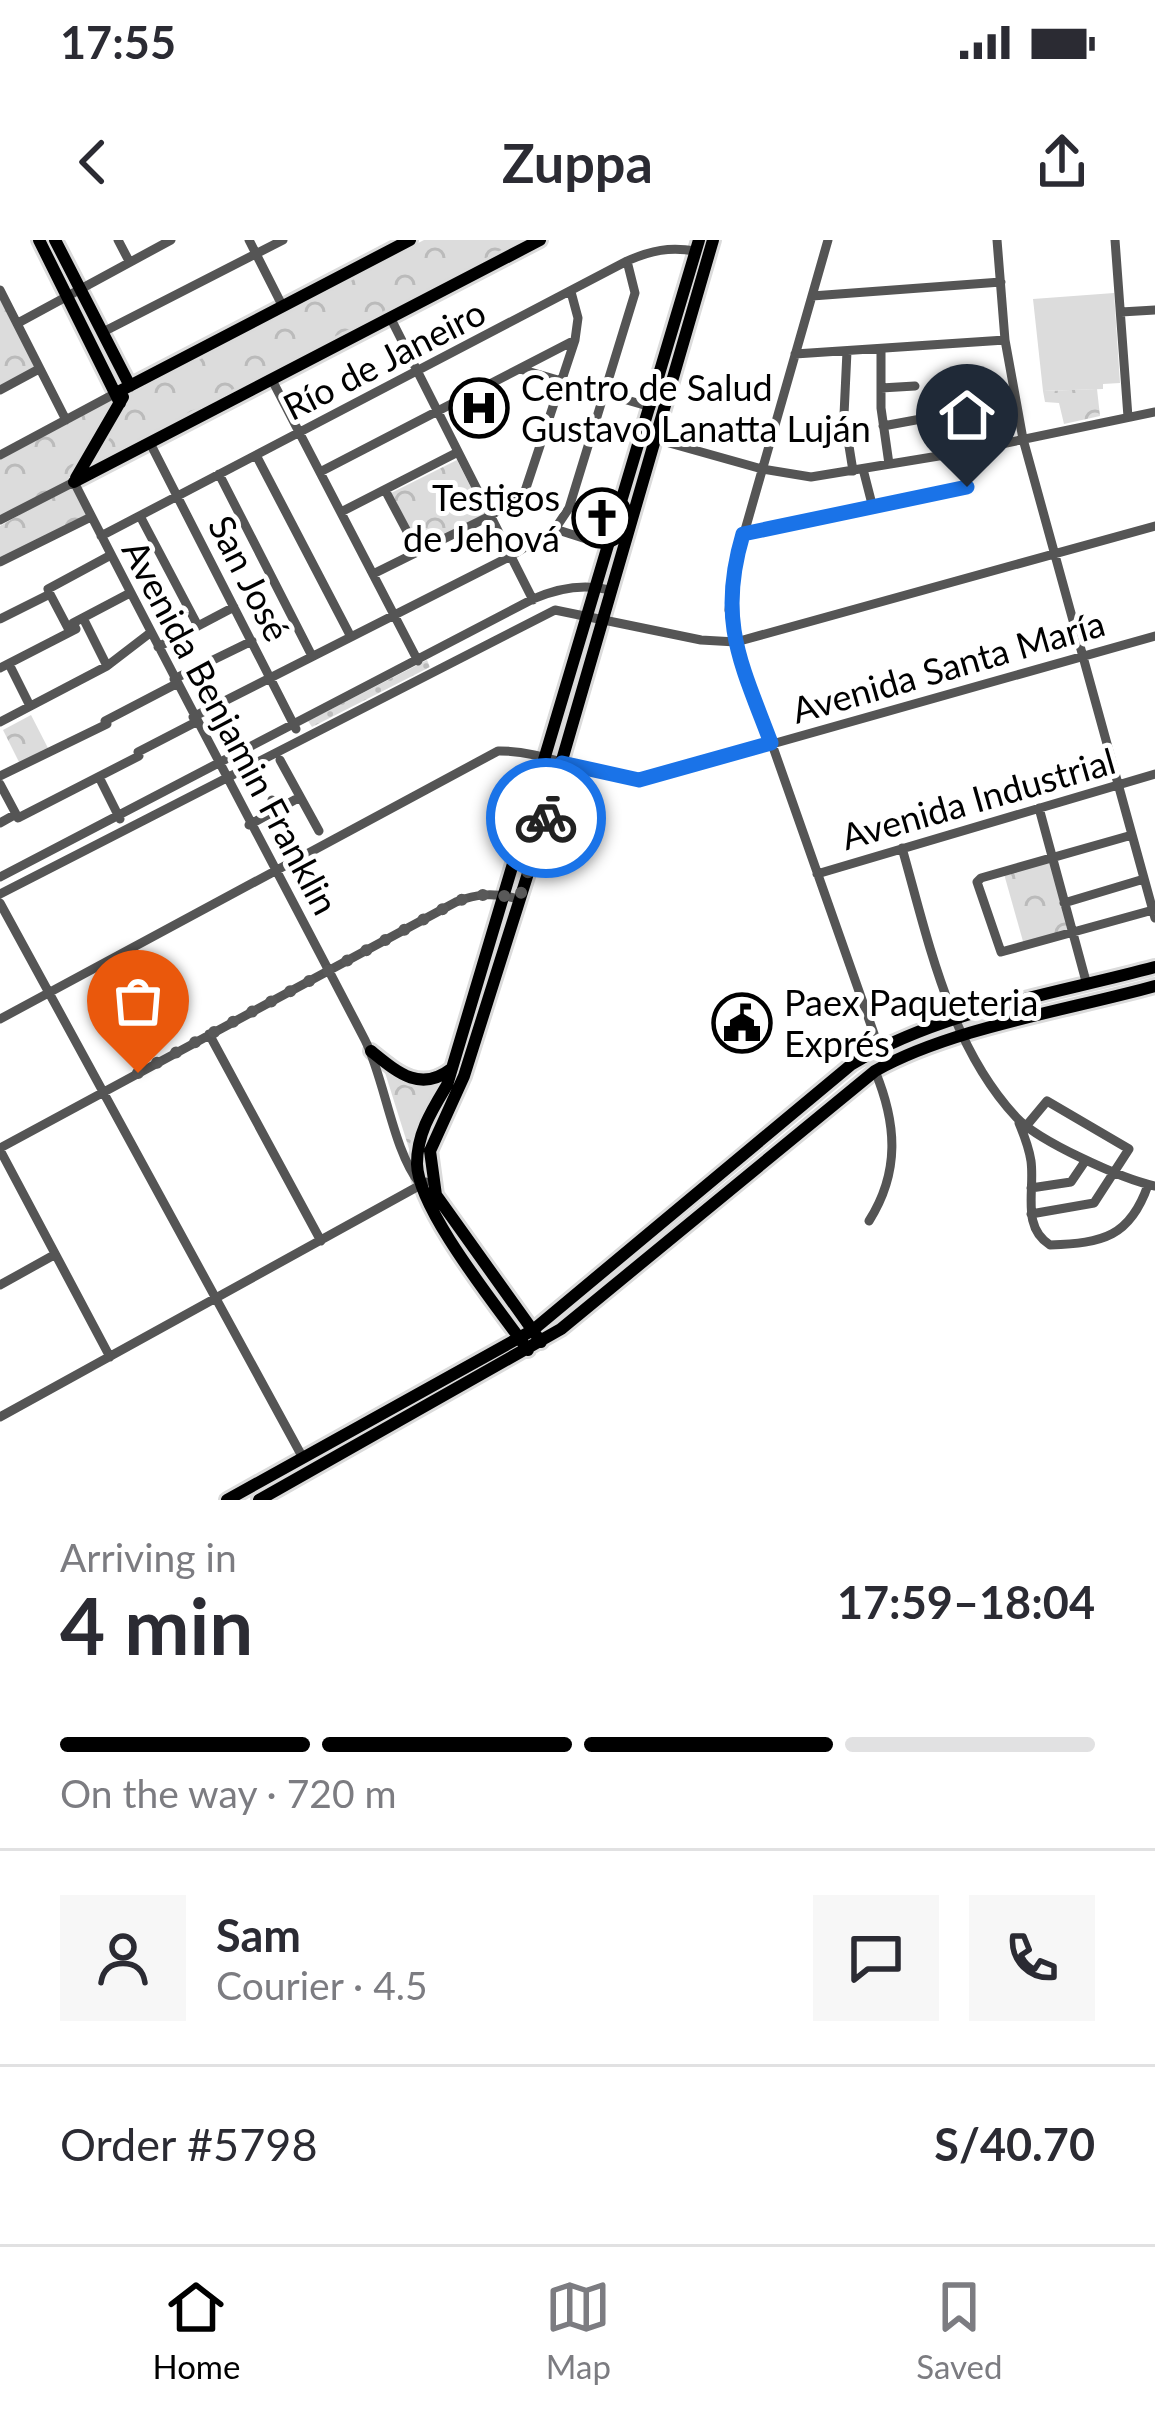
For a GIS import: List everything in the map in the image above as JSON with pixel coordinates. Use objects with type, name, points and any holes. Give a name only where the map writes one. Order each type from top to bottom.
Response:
[{"type":"main road","points":[[39,240],[103,332],[130,386]]},
{"type":"main road","points":[[55,240],[118,398]]},
{"type":"main road","points":[[74,482],[118,398],[130,386],[410,240]]},
{"type":"main road","points":[[74,482],[540,240]]},
{"type":"main road","points":[[535,1346],[520,1337],[426,1202],[430,1151],[464,1076],[562,763],[713,240]]},
{"type":"main road","points":[[535,1346],[533,1330],[426,1182],[419,1142],[452,1068],[698,245]]},
{"type":"main road","points":[[226,1500],[533,1330],[836,1077],[879,1048],[956,1020],[1155,967]]},
{"type":"main road","points":[[259,1500],[535,1346],[874,1071],[963,1036],[1155,986]]},
{"type":"main road","points":[[370,1052],[414,1081],[441,1077],[452,1068]]},
{"type":"street","points":[[118,240],[129,261]]},
{"type":"street","points":[[18,323],[171,240]]},
{"type":"street","points":[[249,240],[283,305]]},
{"type":"street","points":[[103,332],[283,240]]},
{"type":"street","points":[[828,240],[743,534],[729,610],[736,642],[879,1048]]},
{"type":"street","points":[[998,240],[1005,340],[1023,439],[1154,914],[999,950],[977,882],[981,878],[1132,835]]},
{"type":"street","points":[[1115,240],[1128,418]]},
{"type":"street","name":"Río de Janeiro","points":[[101,536],[627,261],[650,250],[698,245]]},
{"type":"street","points":[[252,641],[0,780],[17,818],[99,777],[270,677],[511,556],[554,529],[569,508],[635,292],[627,261]]},
{"type":"street","points":[[812,296],[1001,282]]},
{"type":"street","points":[[0,290],[66,420]]},
{"type":"street","points":[[373,574],[524,494],[575,340],[578,318],[571,292]]},
{"type":"street","points":[[1120,312],[1155,310]]},
{"type":"street","points":[[391,319],[541,615]]},
{"type":"street","points":[[320,472],[575,340]]},
{"type":"street","points":[[795,354],[1005,340]]},
{"type":"street","points":[[881,350],[889,464]]},
{"type":"street","points":[[847,351],[844,415],[872,508]]},
{"type":"street","points":[[0,390],[39,369]]},
{"type":"street","points":[[520,369],[651,407]]},
{"type":"street","points":[[272,380],[418,661]]},
{"type":"street","points":[[881,388],[915,386]]},
{"type":"street","points":[[0,455],[118,398]]},
{"type":"street","points":[[655,440],[762,470],[811,477],[964,452],[1155,412]]},
{"type":"street","points":[[883,426],[921,419]]},
{"type":"street","name":"San José","points":[[150,442],[302,739]]},
{"type":"street","points":[[341,512],[458,452]]},
{"type":"street","points":[[743,534],[966,488],[964,452]]},
{"type":"street","points":[[256,455],[351,637]]},
{"type":"street","points":[[219,475],[312,656]]},
{"type":"street","points":[[0,520],[74,482]]},
{"type":"street","name":"Avenida Benjamin Franklin","points":[[74,482],[370,1052],[407,1159],[426,1182]]},
{"type":"street","points":[[386,490],[418,552]]},
{"type":"street","points":[[140,515],[198,626]]},
{"type":"street","points":[[0,562],[91,517]]},
{"type":"street","points":[[0,894],[541,615],[562,610],[701,640],[736,642],[1155,526]]},
{"type":"street","points":[[554,529],[608,546]]},
{"type":"street","points":[[70,632],[48,589],[111,555]]},
{"type":"street","points":[[0,877],[533,599],[558,588],[610,590]]},
{"type":"street","points":[[30,706],[4,666],[76,629],[73,623],[130,593]]},
{"type":"street","points":[[0,619],[50,594]]},
{"type":"street","points":[[158,647],[234,607]]},
{"type":"street","points":[[83,618],[107,666]]},
{"type":"street","points":[[0,722],[107,666],[150,634]]},
{"type":"street","name":"Avenida Santa María","points":[[0,1019],[498,751],[520,751],[639,780],[1155,636]]},
{"type":"street","points":[[432,653],[440,668]]},
{"type":"street","points":[[280,760],[319,831]]},
{"type":"street","name":"Avenida Industrial","points":[[817,874],[1155,774]]},
{"type":"street","points":[[99,777],[125,829]]},
{"type":"street","points":[[249,825],[274,805],[300,797]]},
{"type":"street","points":[[274,805],[287,830]]},
{"type":"street","points":[[1039,808],[1087,985]]},
{"type":"street","points":[[0,823],[16,814]]},
{"type":"street","points":[[902,848],[963,1036],[1022,1122],[1030,1157],[1031,1214],[1039,1238],[1050,1245],[1109,1235],[1130,1224],[1155,1173]]},
{"type":"street","points":[[1064,903],[1144,879]]},
{"type":"street","points":[[110,1357],[0,1149],[456,902],[472,895],[519,899]]},
{"type":"street","points":[[0,904],[303,1457]]},
{"type":"street","points":[[209,1034],[321,1241]]},
{"type":"street","points":[[869,1221],[885,1197],[892,1151],[888,1109],[874,1071]]},
{"type":"street","points":[[1022,1122],[1047,1101],[1129,1147],[1094,1203],[1031,1214]]},
{"type":"street","points":[[1022,1122],[1114,1174],[1152,1186]]},
{"type":"street","points":[[1031,1188],[1071,1182],[1086,1160]]},
{"type":"street","points":[[0,1417],[426,1182]]},
{"type":"street","points":[[0,1285],[54,1255]]},
{"type":"green space","points":[[424,240],[537,240],[82,475],[133,390]]},
{"type":"green space","points":[[1114,293],[1120,383],[1103,384],[1103,389],[1043,391],[1033,299]]},
{"type":"green space","points":[[0,298],[36,367],[0,386]]},
{"type":"green space","points":[[1097,389],[1100,416],[1064,424],[1059,403],[1045,402],[1043,391]]},
{"type":"green space","points":[[112,398],[115,405],[71,480],[0,521],[0,458]]},
{"type":"green space","points":[[457,460],[485,515],[420,548],[391,493]]},
{"type":"green space","points":[[73,484],[89,516],[0,561],[0,526]]},
{"type":"green space","points":[[427,660],[430,667],[312,727],[308,721]]},
{"type":"green space","points":[[31,715],[49,750],[20,764],[3,730]]},
{"type":"green space","points":[[1051,861],[1071,932],[1024,945],[1004,874]]},
{"type":"green space","points":[[382,1063],[412,1083],[450,1071],[424,1119],[416,1171]]},
{"type":"way so far","points":[[138,1073],[456,902],[472,895],[519,899],[546,818]]},
{"type":"place","name":"Centro de Salud Gustavo Lanatta Luján","points":[[479,408]]},
{"type":"place","name":"Testigos de Jehová","points":[[602,518]]},
{"type":"place","name":"Paex Paqueteria Exprés","points":[[742,1023]]},
{"type":"route","points":[[546,818],[562,763],[639,780],[771,743],[746,676],[729,610],[743,534],[967,487]]}]
